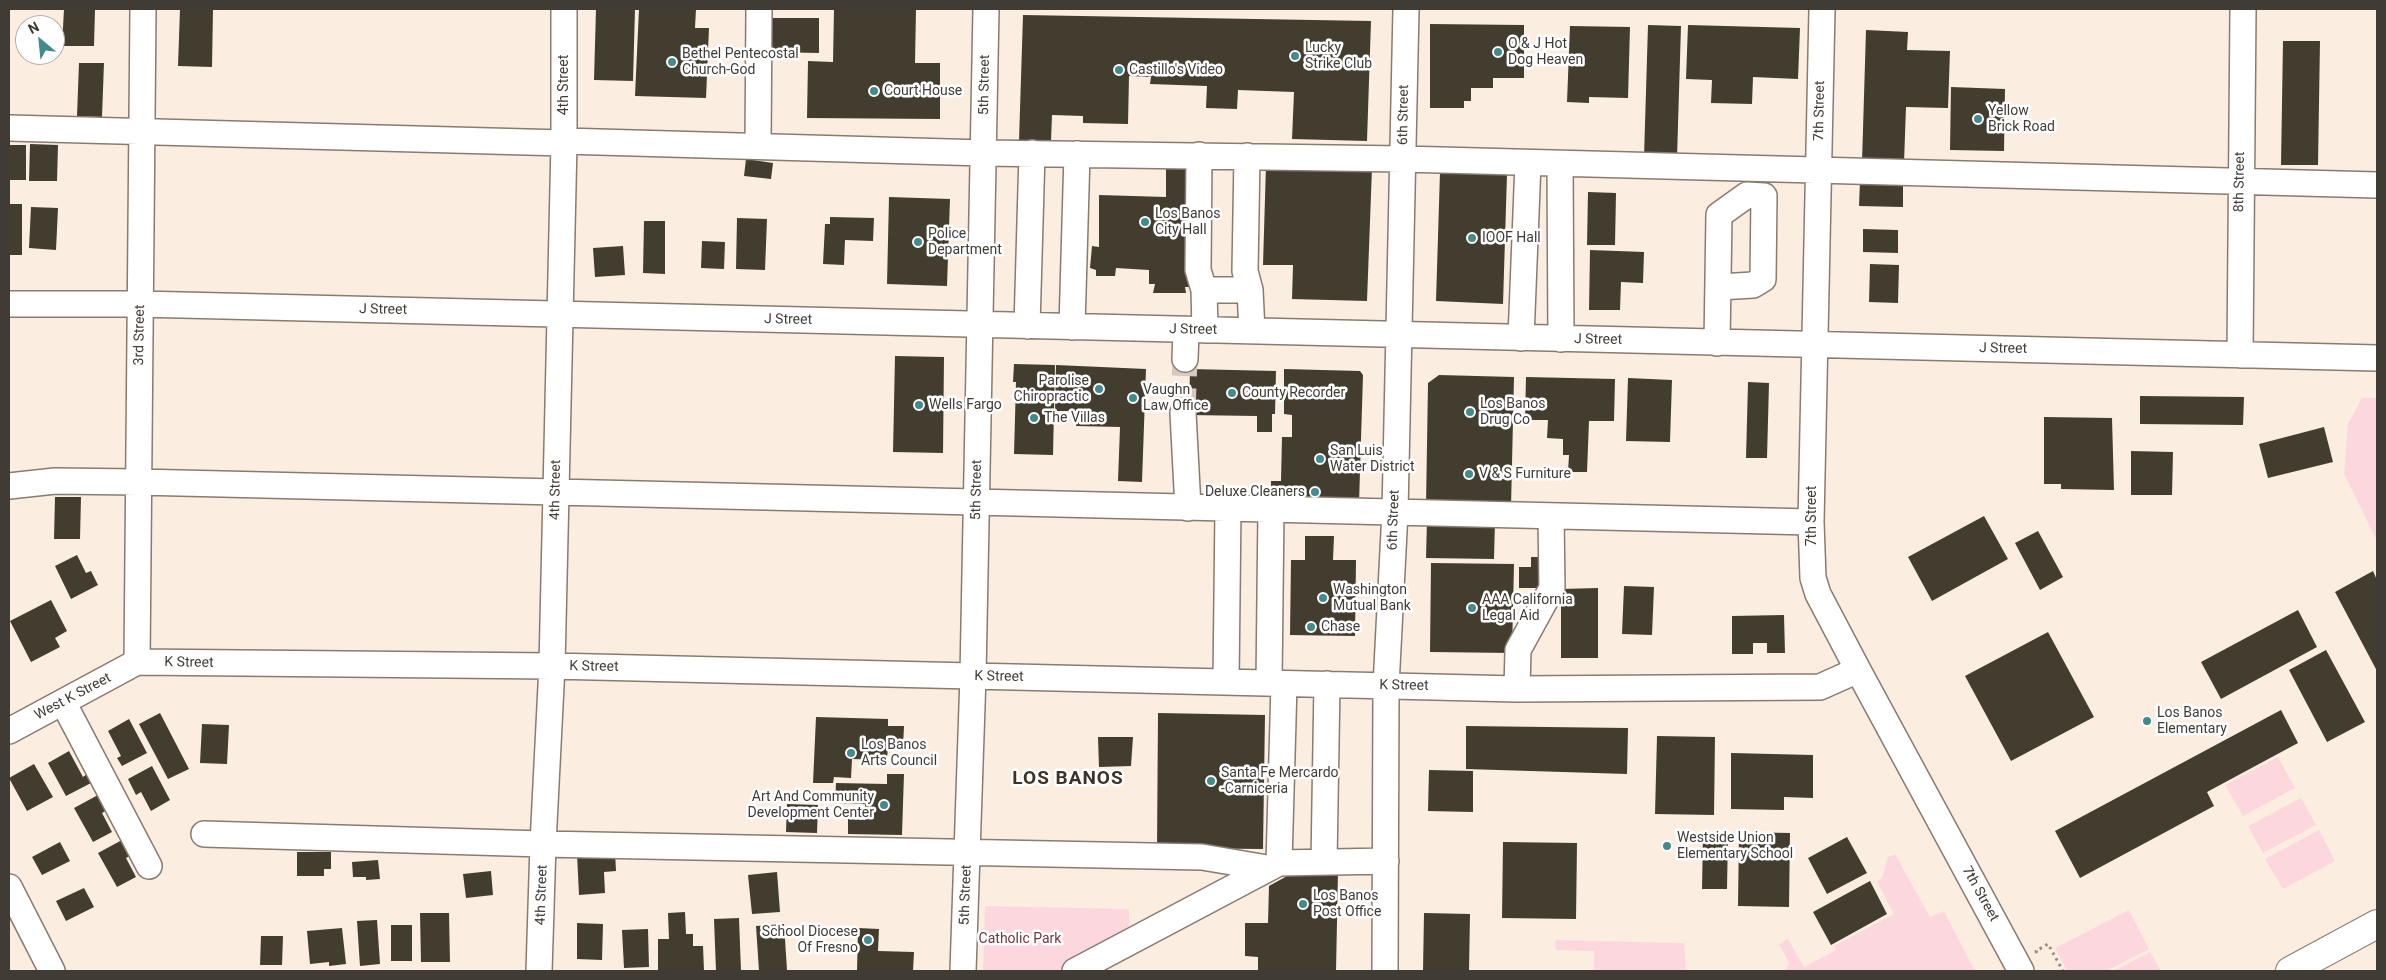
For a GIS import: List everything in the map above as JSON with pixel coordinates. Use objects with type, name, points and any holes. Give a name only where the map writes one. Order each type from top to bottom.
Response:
[{"type":"highway","points":[[2290,971],[2377,924]]},
{"type":"street","name":"3rd Street","points":[[136,662],[144,131],[143,9]]},
{"type":"street","name":"4th Street","points":[[540,971],[543,844],[552,666],[564,142],[564,9]]},
{"type":"street","points":[[758,146],[759,9]]},
{"type":"street","name":"5th Street","points":[[963,971],[973,676],[986,9]]},
{"type":"street","name":"6th Street","points":[[1385,971],[1386,686],[1394,512],[1406,9]]},
{"type":"street","name":"7th Street","points":[[1822,9],[1811,522],[1813,578],[1818,594],[1858,670],[2030,964]]},
{"type":"street","name":"8th Street","points":[[2240,355],[2240,181],[2243,9]]},
{"type":"street","points":[[9,128],[984,153],[1403,159],[1528,164],[2377,185]]},
{"type":"street","points":[[1027,326],[1032,153]]},
{"type":"street","points":[[1072,327],[1077,154]]},
{"type":"street","points":[[1184,359],[1195,330],[1204,290],[1198,270],[1199,156]]},
{"type":"street","points":[[1247,156],[1246,271],[1250,290],[1252,331]]},
{"type":"street","points":[[1521,338],[1528,164]]},
{"type":"street","points":[[1560,164],[1561,339]]},
{"type":"street","points":[[1718,343],[1719,215],[1747,195],[1761,169]]},
{"type":"street","points":[[1719,287],[1753,285],[1763,279],[1764,196],[1747,195]]},
{"type":"street","points":[[1204,290],[1250,290]]},
{"type":"street","name":"J Street","points":[[9,304],[140,304],[2377,358]]},
{"type":"street","points":[[1184,413],[1188,508]]},
{"type":"street","points":[[9,486],[56,481],[138,482],[1811,522]]},
{"type":"street","points":[[1226,682],[1228,508]]},
{"type":"street","points":[[1271,509],[1276,683],[1273,865]]},
{"type":"street","points":[[1517,689],[1518,650],[1552,588],[1551,517]]},
{"type":"street","name":"K Street","points":[[136,662],[552,666],[1517,689],[1820,688],[1858,670]]},
{"type":"street","name":"West K Street","points":[[9,731],[136,662]]},
{"type":"street","points":[[1324,862],[1327,684]]},
{"type":"street","points":[[63,702],[149,866]]},
{"type":"street","points":[[204,834],[543,844],[1202,857],[1273,865],[1386,861]]},
{"type":"street","points":[[1075,971],[1273,865]]},
{"type":"street","points":[[9,888],[52,971]]},
{"type":"path","points":[[2030,964],[2036,951],[2048,944],[2063,971]]},
{"type":"green space","points":[[2362,398],[2377,398],[2377,541],[2344,474],[2348,424]]},
{"type":"green space","points":[[2278,757],[2295,788],[2243,816],[2225,785]]},
{"type":"green space","points":[[2301,798],[2316,825],[2263,853],[2248,826]]},
{"type":"green space","points":[[2319,830],[2335,861],[2283,889],[2265,859]]},
{"type":"green space","points":[[1895,854],[1930,917],[1944,911],[1975,971],[1785,971],[1789,963],[1779,944],[1788,939],[1804,967],[1836,950],[1834,946],[1894,914],[1877,882],[1882,878],[1888,857]]},
{"type":"green space","name":"Catholic Park","points":[[985,906],[1129,909],[1129,932],[1058,971],[983,971]]},
{"type":"green space","points":[[2129,910],[2149,949],[2106,971],[2067,971],[2055,948]]},
{"type":"green space","points":[[1555,940],[1684,943],[1686,971],[1594,971],[1594,951],[1556,950]]},
{"type":"green space","points":[[2150,952],[2161,971],[2113,971]]},
{"type":"building","points":[[64,9],[95,10],[94,46],[65,46]]},
{"type":"building","points":[[180,9],[213,9],[212,67],[178,66]]},
{"type":"building","points":[[596,9],[635,9],[633,81],[594,80]]},
{"type":"building","name":"Bethel Pentecostal Church-God","points":[[639,9],[696,9],[695,28],[709,28],[706,98],[635,96]]},
{"type":"building","name":"Court House","points":[[834,9],[916,9],[915,63],[940,63],[940,119],[807,118],[808,61],[833,62]]},
{"type":"building","points":[[1023,15],[1371,21],[1367,141],[1292,139],[1294,92],[1238,90],[1237,109],[1206,108],[1207,86],[1150,84],[1151,77],[1129,76],[1128,124],[1083,123],[1083,116],[1052,115],[1051,141],[1019,141]]},
{"type":"building","points":[[770,18],[819,18],[819,53],[770,52]]},
{"type":"building","points":[[1430,24],[1524,25],[1524,78],[1493,78],[1493,88],[1471,88],[1471,101],[1464,101],[1464,108],[1430,108]]},
{"type":"building","points":[[1648,25],[1681,26],[1677,158],[1644,157]]},
{"type":"building","points":[[1688,25],[1800,28],[1798,79],[1753,77],[1752,104],[1711,103],[1712,80],[1686,79]]},
{"type":"building","points":[[1570,26],[1630,27],[1628,98],[1589,97],[1589,103],[1567,102]]},
{"type":"building","points":[[1866,30],[1908,32],[1907,50],[1950,51],[1948,108],[1906,107],[1904,163],[1862,162]]},
{"type":"building","points":[[2283,41],[2320,41],[2318,165],[2281,165]]},
{"type":"building","points":[[79,63],[104,63],[102,117],[77,116]]},
{"type":"building","name":"Yellow Brick Road","points":[[1951,87],[2005,89],[2004,151],[1950,150]]},
{"type":"building","points":[[30,144],[58,145],[57,181],[29,181]]},
{"type":"building","points":[[9,145],[26,145],[26,180],[9,180]]},
{"type":"building","points":[[746,159],[773,163],[771,179],[744,176]]},
{"type":"building","points":[[1266,165],[1372,168],[1367,301],[1292,299],[1293,265],[1263,265]]},
{"type":"building","name":"Los Banos City Hall","points":[[1166,166],[1192,168],[1189,287],[1185,287],[1186,293],[1153,293],[1155,284],[1149,284],[1149,270],[1116,268],[1115,276],[1096,276],[1096,270],[1090,268],[1092,246],[1099,247],[1099,195],[1166,197]]},
{"type":"building","name":"IOOF Hall","points":[[1440,172],[1507,174],[1503,304],[1436,301]]},
{"type":"building","points":[[1860,181],[1903,182],[1903,207],[1859,206]]},
{"type":"building","points":[[1588,192],[1616,193],[1615,245],[1587,245]]},
{"type":"building","name":"Police Department","points":[[889,197],[950,199],[947,286],[887,284]]},
{"type":"building","points":[[9,204],[22,204],[22,255],[9,255]]},
{"type":"building","points":[[31,207],[58,208],[56,250],[29,248]]},
{"type":"building","points":[[830,217],[874,218],[873,241],[845,240],[844,265],[823,264],[825,224],[830,224]]},
{"type":"building","points":[[737,218],[767,219],[765,270],[736,269]]},
{"type":"building","points":[[644,221],[665,221],[665,274],[643,273]]},
{"type":"building","points":[[1863,229],[1898,230],[1898,253],[1863,252]]},
{"type":"building","points":[[702,241],[725,242],[724,269],[701,268]]},
{"type":"building","points":[[623,246],[625,275],[595,277],[593,248]]},
{"type":"building","points":[[1590,250],[1644,252],[1643,283],[1621,282],[1620,310],[1589,310]]},
{"type":"building","points":[[1870,264],[1899,265],[1898,303],[1869,302]]},
{"type":"building","name":"Wells Fargo","points":[[895,356],[944,357],[943,453],[893,452]]},
{"type":"building","name":"The Villas","points":[[1014,364],[1055,365],[1053,455],[1014,454],[1016,382],[1013,382]]},
{"type":"building","points":[[1056,365],[1146,369],[1142,482],[1118,481],[1120,427],[1076,426],[1076,411],[1055,411]]},
{"type":"building","name":"County Recorder","points":[[1190,369],[1276,371],[1275,414],[1272,414],[1272,432],[1257,432],[1257,416],[1189,415]]},
{"type":"building","points":[[1284,369],[1360,371],[1363,375],[1359,504],[1271,502],[1271,481],[1281,481],[1282,437],[1292,437],[1292,415],[1284,414]]},
{"type":"building","points":[[1439,375],[1514,377],[1511,507],[1426,506],[1428,383]]},
{"type":"building","points":[[1526,377],[1615,379],[1614,421],[1589,421],[1587,472],[1568,472],[1569,455],[1563,455],[1563,439],[1547,438],[1548,420],[1525,420]]},
{"type":"building","points":[[1628,378],[1672,380],[1670,442],[1626,441]]},
{"type":"building","points":[[1748,382],[1769,383],[1767,458],[1746,458]]},
{"type":"building","points":[[2140,396],[2244,397],[2243,425],[2140,424]]},
{"type":"building","points":[[2044,417],[2112,418],[2114,490],[2061,489],[2061,484],[2044,484]]},
{"type":"building","points":[[2324,427],[2333,462],[2268,478],[2259,444]]},
{"type":"building","points":[[2131,451],[2173,452],[2172,495],[2131,495]]},
{"type":"building","points":[[55,497],[81,497],[80,539],[54,539]]},
{"type":"building","points":[[1984,516],[2008,559],[1932,601],[1908,557]]},
{"type":"building","points":[[1427,519],[1495,521],[1494,559],[1426,558]]},
{"type":"building","points":[[2038,531],[2063,577],[2040,590],[2015,543]]},
{"type":"building","name":"Washington Mutual Bank","points":[[1305,536],[1334,536],[1333,560],[1356,560],[1355,636],[1290,635],[1291,560],[1305,560]]},
{"type":"building","points":[[77,555],[86,573],[91,571],[98,585],[71,599],[55,566]]},
{"type":"building","points":[[1531,557],[1547,557],[1547,588],[1519,588],[1519,567],[1531,567]]},
{"type":"building","name":"AAA California Legal Aid","points":[[1431,563],[1514,564],[1512,653],[1430,652]]},
{"type":"building","points":[[2373,571],[2377,580],[2377,671],[2335,592]]},
{"type":"building","points":[[1624,586],[1654,587],[1652,635],[1622,634]]},
{"type":"building","points":[[1598,588],[1598,658],[1561,658],[1561,589]]},
{"type":"building","points":[[51,600],[67,631],[55,638],[60,647],[31,662],[10,621]]},
{"type":"building","points":[[2298,610],[2317,647],[2221,699],[2201,662]]},
{"type":"building","points":[[1784,615],[1785,653],[1767,653],[1767,643],[1753,643],[1753,654],[1732,654],[1732,616]]},
{"type":"building","points":[[2048,632],[2094,717],[2011,761],[1965,676]]},
{"type":"building","points":[[2326,650],[2365,722],[2327,742],[2289,670]]},
{"type":"building","points":[[2281,710],[2298,743],[2207,792],[2214,806],[2080,878],[2055,831]]},
{"type":"building","points":[[160,713],[189,769],[168,779],[139,724]]},
{"type":"building","name":"Santa Fe Mercardo -Carniceria","points":[[1158,713],[1265,715],[1263,849],[1157,848]]},
{"type":"building","name":"Los Banos Arts Council","points":[[816,717],[888,719],[888,726],[904,726],[903,747],[888,746],[887,760],[852,759],[851,778],[834,777],[833,783],[813,783]]},
{"type":"building","points":[[129,719],[147,753],[122,766],[117,758],[121,756],[108,731]]},
{"type":"building","points":[[202,724],[229,725],[227,764],[200,763]]},
{"type":"building","points":[[1466,726],[1628,728],[1627,774],[1466,769]]},
{"type":"building","points":[[1657,736],[1715,737],[1714,815],[1655,814]]},
{"type":"building","points":[[1098,737],[1133,737],[1131,766],[1099,767]]},
{"type":"building","points":[[69,751],[83,777],[87,774],[91,783],[66,796],[48,763]]},
{"type":"building","points":[[1731,753],[1813,755],[1813,798],[1784,797],[1784,810],[1731,809]]},
{"type":"building","points":[[34,764],[53,797],[27,811],[9,778]]},
{"type":"building","points":[[152,766],[170,800],[151,811],[141,792],[136,795],[128,779]]},
{"type":"building","points":[[1429,770],[1473,771],[1473,812],[1428,811]]},
{"type":"building","name":"Art And Community Development Center","points":[[887,774],[904,774],[902,835],[848,834],[848,819],[865,820],[865,804],[835,803],[836,783],[887,784]]},
{"type":"building","points":[[98,795],[107,810],[102,813],[112,832],[93,842],[74,808]]},
{"type":"building","points":[[787,804],[818,805],[817,833],[786,832]]},
{"type":"building","points":[[1739,832],[1790,833],[1789,907],[1738,906]]},
{"type":"building","points":[[1703,834],[1728,834],[1727,889],[1702,889]]},
{"type":"building","points":[[1847,837],[1867,873],[1827,894],[1808,858]]},
{"type":"building","points":[[122,840],[131,855],[126,858],[136,877],[117,887],[98,853]]},
{"type":"building","points":[[60,842],[70,861],[42,875],[32,857]]},
{"type":"building","points":[[1503,842],[1577,843],[1576,919],[1502,918]]},
{"type":"building","points":[[297,852],[331,852],[331,869],[324,869],[324,876],[297,876]]},
{"type":"building","points":[[615,852],[616,871],[604,872],[605,893],[579,895],[577,854]]},
{"type":"building","points":[[378,860],[380,879],[366,880],[366,877],[353,877],[352,862]]},
{"type":"building","name":"Los Banos Post Office","points":[[1298,870],[1338,871],[1336,971],[1258,971],[1258,957],[1245,956],[1245,923],[1268,923],[1269,886]]},
{"type":"building","points":[[491,871],[493,895],[466,898],[463,874]]},
{"type":"building","points":[[777,872],[780,912],[752,914],[748,875]]},
{"type":"building","points":[[1870,881],[1887,914],[1831,945],[1813,912]]},
{"type":"building","points":[[84,888],[94,907],[66,921],[56,901]]},
{"type":"building","points":[[685,912],[686,934],[693,934],[693,946],[703,946],[704,971],[658,971],[658,939],[669,939],[668,913]]},
{"type":"building","points":[[420,913],[449,913],[450,962],[421,962]]},
{"type":"building","points":[[1424,913],[1470,914],[1469,971],[1423,971]]},
{"type":"building","points":[[739,918],[741,971],[716,971],[714,919]]},
{"type":"building","points":[[377,920],[380,964],[360,966],[357,921]]},
{"type":"building","points":[[577,923],[603,924],[602,960],[577,959]]},
{"type":"building","points":[[784,924],[787,970],[759,971],[756,926]]},
{"type":"building","points":[[391,925],[412,925],[412,961],[391,961]]},
{"type":"building","points":[[342,928],[346,964],[329,966],[329,962],[310,964],[307,931]]},
{"type":"building","name":"School Diocese Of Fresno","points":[[858,928],[879,929],[878,951],[914,952],[913,971],[857,971]]},
{"type":"building","points":[[648,929],[649,967],[624,968],[622,930]]},
{"type":"building","points":[[261,936],[283,936],[282,965],[260,965]]},
{"type":"tunnel","points":[[1183,413],[1185,359]]},
{"type":"place","name":"O & J Hot Dog Heaven","points":[[1498,52]]},
{"type":"place","name":"Lucky Strike Club","points":[[1295,56]]},
{"type":"place","name":"Bethel Pentecostal Church-God","points":[[672,62]]},
{"type":"place","name":"Castillo's Video","points":[[1119,70]]},
{"type":"place","name":"Court House","points":[[874,91]]},
{"type":"place","name":"Yellow Brick Road","points":[[1978,119]]},
{"type":"place","name":"Los Banos City Hall","points":[[1145,222]]},
{"type":"place","name":"IOOF Hall","points":[[1472,238]]},
{"type":"place","name":"Police Department","points":[[918,242]]},
{"type":"place","name":"Parolise Chiropractic","points":[[1099,389]]},
{"type":"place","name":"County Recorder","points":[[1232,393]]},
{"type":"place","name":"Vaughn Law Office","points":[[1133,398]]},
{"type":"place","name":"Wells Fargo","points":[[919,405]]},
{"type":"place","name":"Los Banos Drug Co","points":[[1470,412]]},
{"type":"place","name":"The Villas","points":[[1034,418]]},
{"type":"place","name":"San Luis Water District","points":[[1320,459]]},
{"type":"place","name":"V & S Furniture","points":[[1469,474]]},
{"type":"place","name":"Deluxe Cleaners","points":[[1315,492]]},
{"type":"place","name":"Washington Mutual Bank","points":[[1323,598]]},
{"type":"place","name":"AAA California Legal Aid","points":[[1472,608]]},
{"type":"place","name":"Chase","points":[[1311,627]]},
{"type":"place","name":"Los Banos Elementary","points":[[2147,721]]},
{"type":"place","name":"Los Banos Arts Council","points":[[851,753]]},
{"type":"place","name":"Santa Fe Mercardo -Carniceria","points":[[1211,781]]},
{"type":"place","name":"Art And Community Development Center","points":[[884,805]]},
{"type":"place","name":"Westside Union Elementary School","points":[[1667,846]]},
{"type":"place","name":"Los Banos Post Office","points":[[1303,904]]},
{"type":"place","name":"School Diocese Of Fresno","points":[[868,940]]},
{"type":"district","name":"LOS BANOS","points":[[1068,779]]}]
